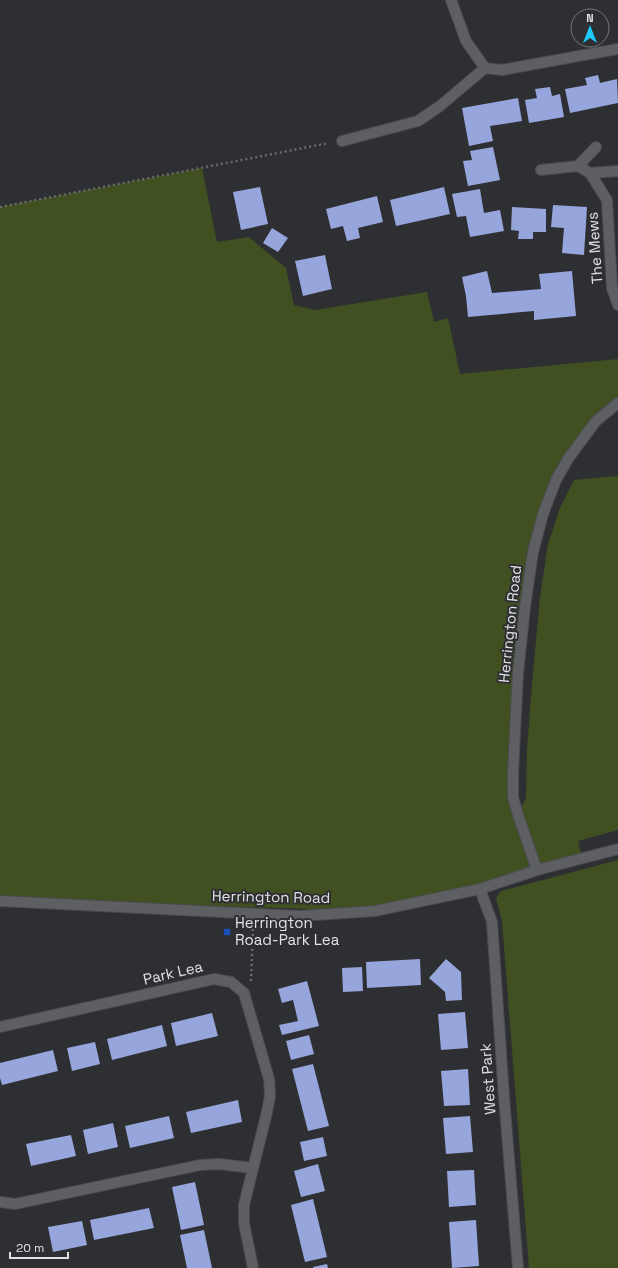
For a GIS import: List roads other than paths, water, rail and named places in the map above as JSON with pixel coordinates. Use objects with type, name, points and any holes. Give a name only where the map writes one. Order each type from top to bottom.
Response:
[{"type":"street","points":[[451,0],[466,41],[485,68]]},
{"type":"street","points":[[342,141],[418,121],[440,106],[485,68],[502,70],[618,49]]},
{"type":"street","points":[[541,170],[578,166],[596,147]]},
{"type":"street","name":"The Mews","points":[[578,166],[590,173],[606,200],[612,288],[618,305]]},
{"type":"street","points":[[590,173],[618,171]]},
{"type":"street","name":"Herrington Road","points":[[537,870],[513,797],[518,673],[533,552],[556,480],[568,460],[596,421],[618,403]]},
{"type":"street","name":"Herrington Road","points":[[0,901],[300,916],[375,911],[480,889],[537,870],[618,849]]},
{"type":"street","name":"West Park","points":[[480,889],[492,922],[503,1089],[518,1268]]},
{"type":"street","name":"Park Lea","points":[[0,1027],[214,979],[231,982],[244,993],[269,1079],[270,1096],[253,1168]]},
{"type":"street","points":[[0,1202],[15,1204],[200,1165],[219,1164],[253,1168],[244,1205],[244,1223],[254,1268]]},
{"type":"place","name":"Herrington Road-Park Lea","points":[[227,932]]}]
